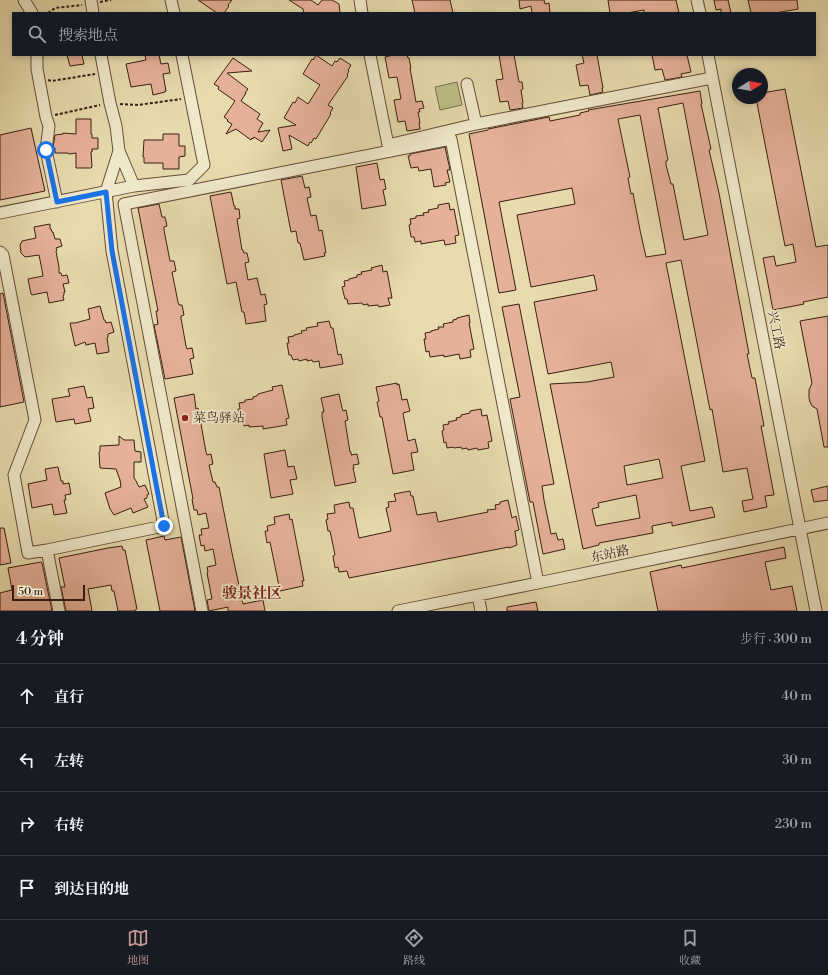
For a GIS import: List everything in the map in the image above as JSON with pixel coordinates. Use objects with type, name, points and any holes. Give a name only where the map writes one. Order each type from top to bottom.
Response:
[{"type":"street","points":[[24,0],[31,12]]},
{"type":"street","points":[[171,0],[174,12]]},
{"type":"street","points":[[360,0],[362,12]]},
{"type":"street","points":[[697,0],[700,12]]},
{"type":"street","points":[[37,56],[37,69],[49,126],[46,150],[57,202]]},
{"type":"street","points":[[101,56],[116,126],[119,152],[134,186]]},
{"type":"street","points":[[0,213],[134,186],[189,180],[204,165],[182,56]]},
{"type":"street","points":[[370,56],[388,145],[476,124],[712,78]]},
{"type":"street","name":"兴工路","points":[[708,56],[816,611]]},
{"type":"street","points":[[468,84],[476,124]]},
{"type":"street","points":[[202,611],[124,204],[451,139],[538,583]]},
{"type":"street","points":[[0,252],[3,254],[35,420],[14,476],[28,553],[164,526],[112,251],[106,192],[119,152]]},
{"type":"street","name":"东站路","points":[[398,611],[828,523]]},
{"type":"street","points":[[47,550],[58,611]]},
{"type":"street","points":[[478,595],[481,611]]},
{"type":"path","points":[[49,12],[55,8],[92,6]]},
{"type":"path","points":[[39,78],[52,81],[104,72]]},
{"type":"path","points":[[46,117],[110,103],[138,105],[190,98]]},
{"type":"green space","points":[[457,82],[462,105],[440,110],[435,87]]},
{"type":"building","points":[[198,0],[232,0],[225,12],[216,12]]},
{"type":"building","points":[[289,0],[311,0],[318,5],[322,0],[332,0],[339,4],[340,12],[304,12],[303,9]]},
{"type":"building","points":[[412,0],[450,0],[453,12],[415,12]]},
{"type":"building","points":[[519,0],[544,0],[545,4],[549,3],[550,12],[532,12],[531,6],[520,9]]},
{"type":"building","points":[[608,0],[676,0],[679,12],[644,12],[644,10],[633,12],[610,12]]},
{"type":"building","points":[[714,0],[728,0],[731,12],[721,12],[721,9],[716,10]]},
{"type":"building","points":[[748,0],[797,0],[798,9],[781,12],[751,12]]},
{"type":"building","points":[[67,56],[82,56],[84,64],[70,66]]},
{"type":"building","points":[[145,56],[159,56],[161,64],[168,63],[170,73],[163,74],[165,92],[153,95],[151,84],[131,87],[126,64],[146,60]]},
{"type":"building","points":[[315,56],[317,56],[332,66],[335,61],[337,62],[340,58],[351,65],[348,70],[348,76],[328,105],[333,108],[330,113],[331,114],[316,139],[314,138],[308,146],[289,135],[292,149],[283,151],[278,128],[296,125],[284,118],[293,102],[295,103],[298,97],[308,104],[320,85],[303,74],[312,59],[313,60]]},
{"type":"building","points":[[407,56],[409,58],[416,102],[422,101],[424,108],[419,109],[420,112],[418,112],[420,129],[407,131],[405,121],[398,122],[394,100],[401,99],[397,77],[389,78],[385,57]]},
{"type":"building","points":[[499,56],[514,56],[519,82],[522,82],[523,89],[521,90],[523,108],[510,110],[508,101],[500,102],[496,80],[503,79]]},
{"type":"building","points":[[582,56],[597,56],[603,92],[590,95],[588,85],[580,86],[576,65],[584,63]]},
{"type":"building","points":[[652,56],[687,56],[691,72],[681,74],[682,77],[665,80],[662,69],[655,70]]},
{"type":"building","points":[[233,58],[252,71],[227,73],[248,89],[241,101],[260,114],[257,119],[263,123],[258,132],[270,130],[262,142],[254,137],[251,140],[236,129],[226,134],[232,124],[224,117],[235,101],[218,89],[219,87],[214,84]]},
{"type":"building","points":[[785,89],[816,247],[828,245],[828,297],[803,302],[804,304],[773,310],[763,258],[774,256],[776,266],[796,262],[793,244],[785,246],[757,104],[768,104],[768,92]]},
{"type":"building","points":[[700,91],[701,104],[711,149],[709,150],[719,193],[749,354],[747,354],[752,378],[755,378],[764,426],[761,426],[774,495],[765,496],[767,507],[744,512],[742,501],[753,499],[747,468],[723,472],[712,409],[710,410],[681,260],[666,263],[705,461],[681,466],[690,511],[712,507],[715,517],[672,526],[672,522],[652,526],[653,533],[599,543],[599,545],[583,549],[550,384],[587,382],[614,377],[611,362],[548,374],[534,302],[597,290],[594,275],[531,287],[517,215],[575,204],[572,188],[499,202],[516,290],[499,293],[469,134],[549,117],[550,121],[580,115],[580,113],[589,111],[588,110]],"holes":[[[683,103],[708,235],[684,240],[673,184],[671,184],[666,165],[666,161],[668,160],[658,108]],[[640,115],[666,254],[646,257],[633,193],[631,194],[628,178],[630,177],[618,119]],[[659,459],[663,478],[627,485],[624,466]],[[636,495],[640,518],[596,526],[592,509],[599,507],[598,503]]]},
{"type":"building","points":[[76,119],[91,119],[92,138],[98,138],[98,149],[92,149],[91,152],[91,168],[76,168],[76,153],[55,153],[55,148],[53,147],[55,135],[63,133],[76,134]]},
{"type":"building","points":[[31,128],[45,191],[0,200],[0,135]]},
{"type":"building","points":[[163,134],[179,134],[179,146],[185,146],[185,156],[179,157],[179,169],[163,169],[163,163],[144,163],[144,140],[163,140]]},
{"type":"building","points":[[445,147],[450,170],[447,170],[450,182],[445,183],[446,185],[434,187],[431,169],[419,171],[418,167],[411,168],[408,156],[410,156],[410,154]]},
{"type":"building","points":[[377,163],[380,180],[384,179],[386,189],[383,190],[386,205],[362,209],[356,167]]},
{"type":"building","points":[[302,176],[305,188],[309,187],[311,197],[307,198],[311,216],[316,215],[319,231],[322,230],[326,253],[324,253],[325,256],[304,260],[300,243],[298,243],[296,231],[291,232],[281,180]]},
{"type":"building","points":[[231,192],[235,209],[239,209],[240,218],[237,219],[242,250],[244,253],[247,253],[249,262],[245,263],[248,280],[257,278],[261,295],[265,294],[267,304],[264,305],[266,321],[246,324],[236,282],[227,284],[210,196]]},
{"type":"building","points":[[449,203],[450,210],[454,209],[459,235],[455,236],[456,243],[445,245],[444,240],[421,244],[421,241],[415,242],[414,237],[411,237],[409,225],[411,224],[410,219],[416,218],[416,216],[424,215],[423,213],[429,212],[428,210],[438,208],[438,205]]},
{"type":"building","points":[[159,204],[162,217],[165,217],[167,226],[164,227],[164,230],[170,261],[174,261],[176,271],[172,272],[178,302],[179,305],[182,305],[184,315],[181,316],[181,318],[186,346],[187,349],[192,348],[194,358],[190,359],[193,374],[165,379],[154,325],[158,324],[156,311],[158,311],[138,208]]},
{"type":"building","points":[[50,224],[50,229],[53,232],[55,239],[60,239],[62,246],[56,248],[59,273],[61,273],[62,276],[67,275],[69,283],[63,284],[65,292],[63,296],[64,300],[49,303],[47,292],[31,294],[28,279],[43,276],[39,255],[25,257],[21,253],[20,245],[22,241],[36,238],[34,227]]},
{"type":"building","points":[[382,265],[383,272],[387,271],[392,298],[388,298],[390,305],[379,307],[378,305],[363,305],[362,303],[348,304],[342,287],[345,286],[344,281],[357,277],[357,275],[362,274],[361,272],[372,270],[371,268]]},
{"type":"building","points":[[3,293],[24,402],[0,407],[0,294]]},
{"type":"building","points":[[519,304],[554,484],[542,486],[544,500],[551,534],[556,533],[558,540],[563,539],[565,549],[543,554],[533,502],[530,502],[510,399],[520,397],[502,307]]},
{"type":"building","points":[[100,306],[104,320],[106,323],[111,322],[114,332],[108,334],[107,338],[109,352],[97,354],[95,343],[86,345],[85,342],[75,346],[70,323],[90,319],[88,309]]},
{"type":"building","points":[[469,315],[474,349],[470,350],[471,357],[460,359],[459,354],[444,357],[444,355],[430,357],[429,351],[426,352],[424,339],[426,339],[425,333],[439,329],[438,327],[444,327],[443,324],[453,322],[453,320],[457,318]]},
{"type":"building","points":[[828,316],[828,447],[824,447],[817,409],[812,406],[809,398],[809,390],[812,383],[800,321]]},
{"type":"building","points":[[329,321],[331,328],[333,328],[338,355],[341,354],[343,364],[320,368],[319,361],[307,361],[307,359],[299,361],[298,359],[293,360],[291,355],[289,355],[287,343],[289,343],[288,337],[302,333],[301,331],[307,330],[306,328],[318,326],[317,323]]},
{"type":"building","points":[[397,383],[397,385],[399,384],[402,400],[407,399],[410,411],[403,413],[408,441],[415,439],[418,452],[411,453],[414,470],[393,474],[382,417],[380,417],[377,402],[379,401],[376,387]]},
{"type":"building","points":[[282,385],[289,418],[286,419],[287,425],[263,429],[263,426],[244,426],[243,421],[241,422],[238,409],[240,409],[239,403],[245,402],[245,400],[253,399],[253,397],[257,396],[258,394],[273,390],[272,387]]},
{"type":"building","points":[[84,386],[87,398],[92,397],[94,408],[88,409],[91,421],[75,424],[74,419],[56,422],[52,399],[70,396],[68,389]]},
{"type":"building","points":[[194,394],[196,409],[198,408],[199,411],[202,410],[204,420],[201,421],[201,424],[206,452],[207,455],[211,454],[213,464],[209,465],[213,482],[215,482],[217,487],[219,487],[243,604],[263,600],[265,611],[228,611],[228,607],[209,611],[207,600],[212,599],[207,567],[216,565],[213,549],[205,551],[204,545],[201,546],[199,535],[202,535],[201,529],[209,528],[206,513],[198,515],[197,510],[194,510],[174,398]]},
{"type":"building","points":[[339,394],[343,411],[346,410],[348,420],[345,421],[350,452],[351,455],[357,454],[359,464],[353,465],[356,482],[335,486],[322,417],[322,412],[324,412],[321,398]]},
{"type":"building","points":[[481,409],[482,416],[487,415],[492,441],[488,442],[489,448],[468,450],[467,448],[462,449],[461,447],[447,448],[446,442],[444,443],[442,431],[444,430],[443,425],[457,420],[456,418],[470,413],[470,411]]},
{"type":"building","points":[[119,436],[124,440],[134,440],[135,451],[141,452],[141,462],[134,462],[134,478],[139,487],[145,485],[149,494],[147,495],[147,498],[144,499],[148,507],[133,513],[131,508],[114,515],[110,509],[105,493],[121,487],[120,480],[116,469],[100,468],[99,452],[100,446],[119,445]]},
{"type":"building","points":[[285,450],[288,467],[294,466],[297,479],[290,480],[293,494],[271,498],[264,454]]},
{"type":"building","points":[[58,467],[63,484],[69,483],[71,494],[65,495],[66,500],[64,500],[67,513],[54,515],[52,504],[32,508],[28,484],[47,480],[45,469]]},
{"type":"building","points":[[828,486],[828,500],[814,502],[811,490]]},
{"type":"building","points":[[410,491],[411,496],[413,496],[417,515],[436,512],[438,522],[488,512],[487,510],[496,509],[495,505],[500,504],[500,502],[508,500],[512,518],[516,516],[519,530],[515,531],[517,545],[509,548],[349,578],[347,571],[339,572],[338,567],[335,568],[333,556],[335,555],[326,520],[328,519],[327,514],[335,513],[334,505],[349,502],[350,508],[353,508],[359,538],[391,531],[386,508],[389,507],[388,502],[396,501],[394,494]]},
{"type":"building","points":[[289,514],[290,520],[292,519],[304,581],[302,581],[303,586],[280,591],[270,542],[267,543],[265,531],[268,531],[267,526],[275,524],[274,517]]},
{"type":"building","points":[[0,528],[4,528],[11,563],[0,565]]},
{"type":"building","points":[[164,536],[165,540],[181,537],[195,611],[160,611],[146,540]]},
{"type":"building","points":[[122,546],[123,550],[125,550],[137,609],[135,611],[118,611],[114,591],[112,591],[111,585],[88,589],[92,611],[66,611],[61,587],[65,587],[59,558]]},
{"type":"building","points":[[784,547],[786,558],[765,562],[771,590],[792,586],[797,611],[658,611],[650,572],[681,565],[682,568]]},
{"type":"building","points":[[41,562],[52,611],[0,611],[0,593],[12,590],[8,568]]},
{"type":"building","points":[[536,602],[538,611],[507,611],[507,607]]},
{"type":"place","name":"菜鸟驿站","points":[[185,418]]},
{"type":"district","name":"骏景社区","points":[[252,593]]},
{"type":"route","points":[[46,150],[57,202],[106,192],[112,251],[164,526]]}]
